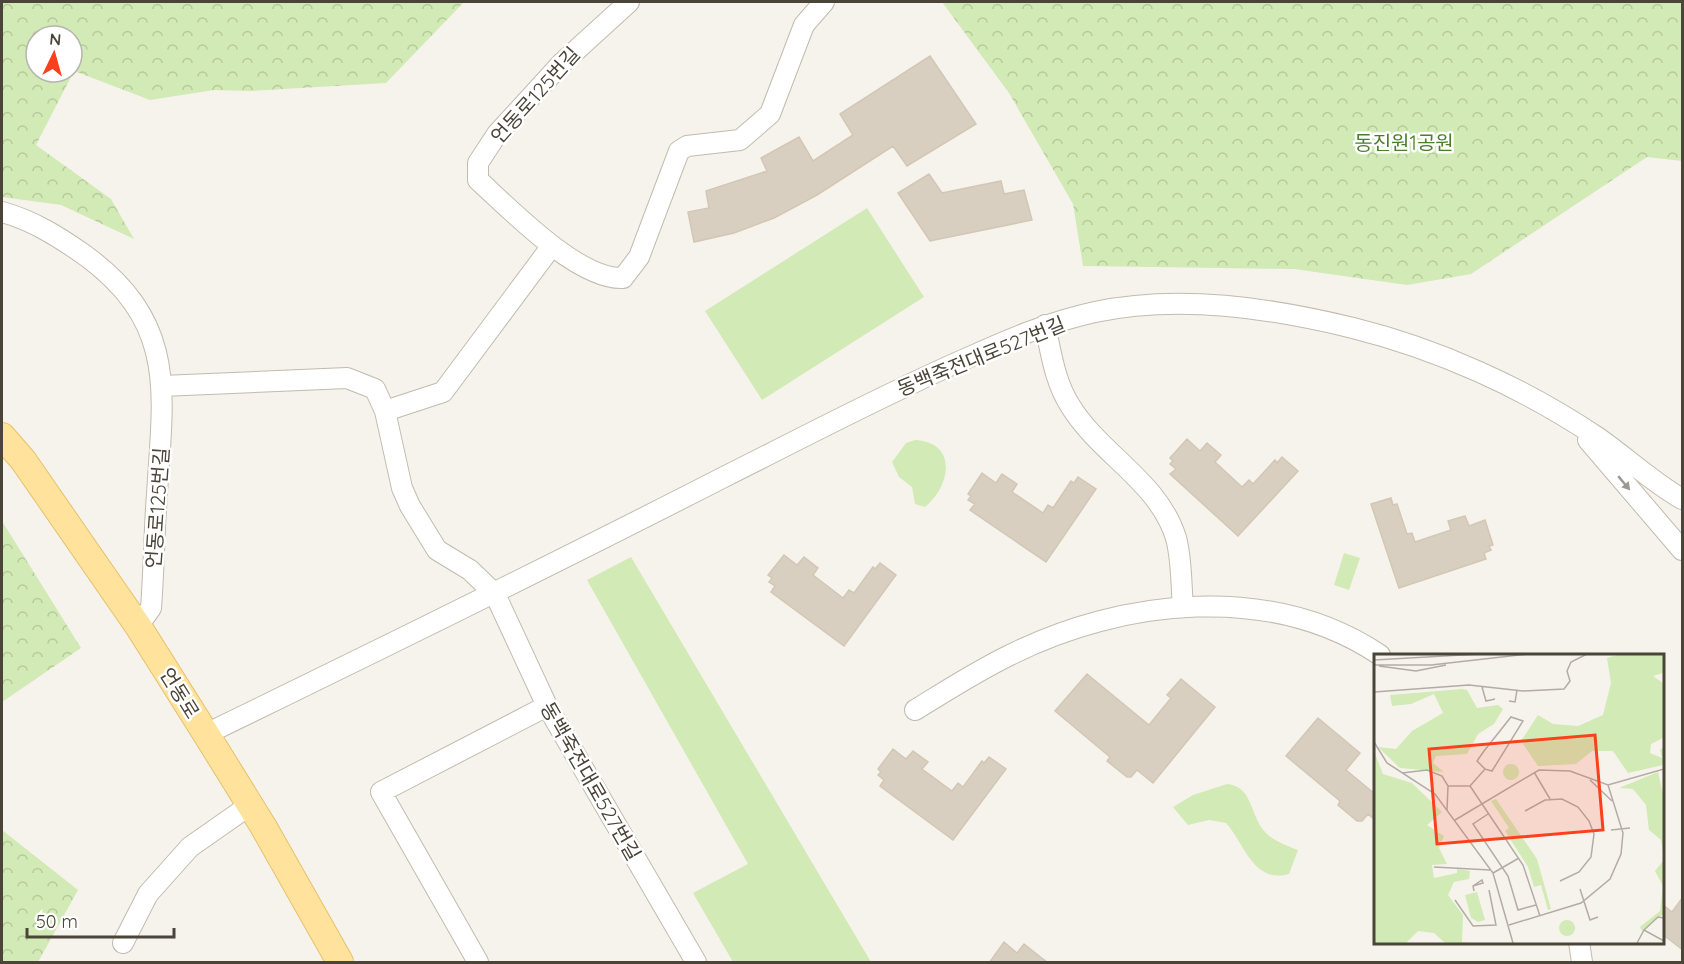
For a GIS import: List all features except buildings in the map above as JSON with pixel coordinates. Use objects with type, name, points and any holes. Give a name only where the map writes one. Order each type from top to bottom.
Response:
[{"type":"main road","name":"언동로","points":[[2,436],[23,460],[138,626],[250,805],[340,963]]},
{"type":"street","name":"언동로125번길","points":[[629,2],[588,37],[540,85],[497,134],[478,163],[478,180],[551,247],[610,278],[623,278],[639,256],[679,151],[687,146],[740,140],[770,114],[804,25],[815,9],[824,2]]},
{"type":"street","name":"언동로125번길","points":[[2,212],[43,227],[91,260],[126,291],[147,326],[156,353],[162,386],[163,427],[151,608],[138,626]]},
{"type":"street","points":[[385,411],[443,392],[551,247]]},
{"type":"street","name":"동백죽전대로527번길","points":[[206,734],[495,594],[912,382],[1045,325],[1098,311],[1142,306],[1242,307],[1293,315],[1355,329],[1418,348],[1489,377],[1573,422],[1683,499]]},
{"type":"street","points":[[1045,325],[1054,367],[1070,406],[1094,437],[1147,488],[1168,520],[1176,539],[1183,607]]},
{"type":"street","points":[[162,386],[347,378],[375,389],[385,411],[402,488],[410,506],[437,550],[470,570],[495,594]]},
{"type":"street","points":[[1573,422],[1683,550]]},
{"type":"street","name":"동백죽전대로527번길","points":[[495,594],[547,706],[696,963]]},
{"type":"street","points":[[915,710],[977,673],[1033,645],[1124,615],[1183,607],[1240,608],[1298,618],[1351,638],[1378,654]]},
{"type":"street","points":[[478,963],[381,792],[547,706]]},
{"type":"street","points":[[123,943],[148,894],[190,847],[250,805]]},
{"type":"street","points":[[1579,943],[1582,963]]},
{"type":"green space","points":[[2,2],[464,2],[386,83],[250,91],[214,90],[150,100],[84,75],[84,24],[24,24],[24,84],[67,84],[36,145],[111,199],[134,239],[61,205],[2,197]]},
{"type":"green space","name":"동진원1공원","points":[[942,2],[1682,2],[1682,161],[1647,157],[1471,274],[1407,285],[1294,269],[1083,266],[1073,204],[1009,93]]},
{"type":"green space","points":[[867,208],[924,297],[762,400],[705,311]]},
{"type":"green space","points":[[915,440],[938,448],[944,457],[946,466],[945,477],[940,488],[925,507],[915,504],[912,487],[899,477],[892,462],[906,443]]},
{"type":"green space","points":[[2,521],[81,648],[2,702]]},
{"type":"green space","points":[[1344,553],[1360,558],[1349,590],[1334,585]]},
{"type":"green space","points":[[631,557],[871,962],[733,962],[693,893],[748,864],[587,580]]},
{"type":"green space","points":[[1227,784],[1242,790],[1260,825],[1268,835],[1298,850],[1289,874],[1277,876],[1258,868],[1226,823],[1209,820],[1188,825],[1173,807],[1193,795]]},
{"type":"green space","points":[[2,830],[78,890],[38,962],[2,962]]}]
